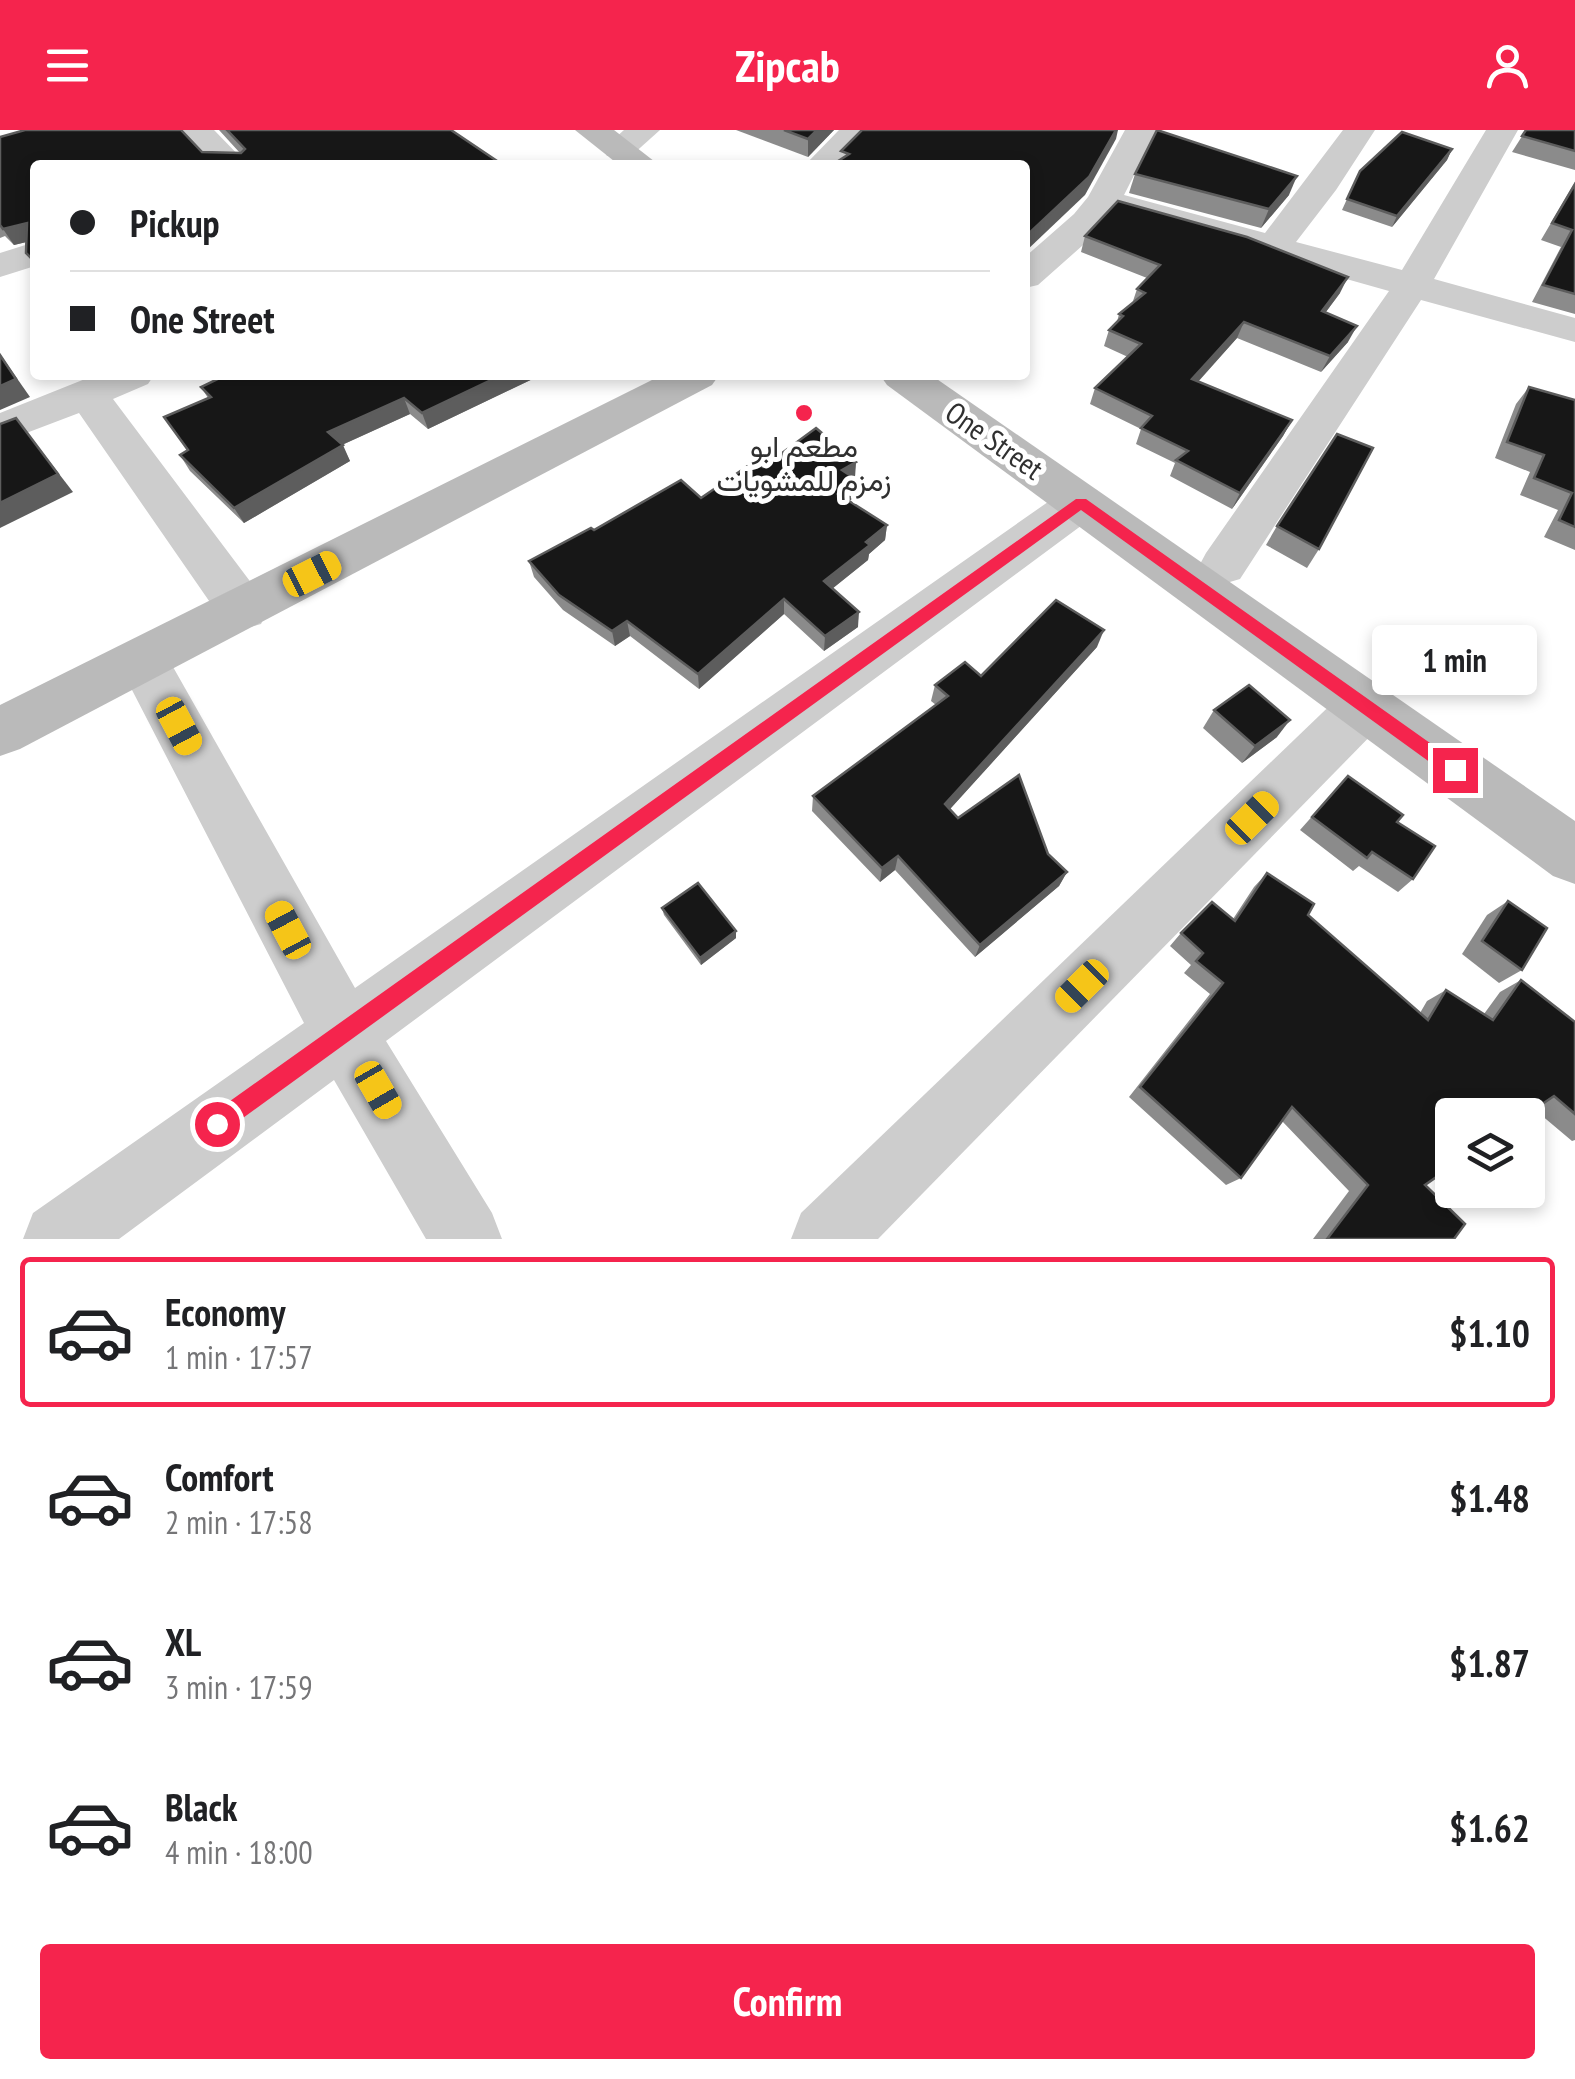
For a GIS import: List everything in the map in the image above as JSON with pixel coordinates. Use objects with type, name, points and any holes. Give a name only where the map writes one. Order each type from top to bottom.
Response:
[{"type":"street","points":[[195,130],[226,160]]},
{"type":"street","points":[[827,160],[858,130]]},
{"type":"street","points":[[1030,273],[1087,222],[1104,200],[1141,130]]},
{"type":"street","points":[[1274,246],[1324,183],[1359,130]]},
{"type":"street","points":[[1223,566],[1412,285],[1502,130]]},
{"type":"street","points":[[1104,200],[1575,330]]},
{"type":"street","points":[[0,266],[30,255]]},
{"type":"street","points":[[0,429],[120,380]]},
{"type":"street","points":[[0,732],[687,380]]},
{"type":"street","name":"One Street","points":[[909,380],[1575,856]]},
{"type":"street","name":"One Street","points":[[955,380],[1575,808]]},
{"type":"street","points":[[87,394],[242,610]]},
{"type":"street","points":[[59,1239],[1081,502]]},
{"type":"street","points":[[142,659],[343,1031],[466,1239]]},
{"type":"street","points":[[827,1239],[1365,706]]},
{"type":"building","points":[[25,130],[181,130],[202,152],[241,153],[245,149],[227,130],[451,130],[496,160],[30,160],[30,257],[26,253],[27,223],[3,229],[0,225],[0,137]]},
{"type":"building","points":[[784,130],[817,130],[808,139]]},
{"type":"building","points":[[862,130],[1116,130],[1089,177],[1030,232],[1030,160],[840,160],[849,154],[841,151]]},
{"type":"building","points":[[1157,130],[1297,176],[1269,209],[1135,174]]},
{"type":"building","points":[[1526,130],[1575,130],[1575,151],[1522,136]]},
{"type":"building","points":[[1402,132],[1452,149],[1397,216],[1347,199],[1360,171]]},
{"type":"building","points":[[1575,184],[1575,294],[1543,285],[1572,230],[1552,223]]},
{"type":"building","points":[[1118,201],[1247,237],[1348,277],[1322,311],[1357,326],[1330,356],[1244,322],[1192,379],[1292,420],[1240,493],[1176,460],[1188,451],[1141,428],[1152,416],[1095,388],[1141,344],[1109,330],[1123,316],[1119,314],[1145,293],[1137,289],[1160,265],[1085,236]]},
{"type":"building","points":[[0,355],[16,379],[0,386]]},
{"type":"building","points":[[216,380],[491,380],[422,413],[404,398],[328,432],[343,445],[234,508],[180,455],[188,450],[164,417],[211,397],[201,387]]},
{"type":"building","points":[[1529,387],[1575,400],[1575,527],[1559,520],[1572,493],[1534,478],[1544,455],[1507,442]]},
{"type":"building","points":[[16,418],[58,474],[0,503],[0,424]]},
{"type":"building","points":[[816,428],[856,462],[842,470],[857,480],[838,494],[887,525],[866,542],[870,545],[824,581],[859,612],[825,636],[784,599],[698,674],[627,621],[612,631],[559,595],[529,561],[591,528],[594,530],[681,480],[701,498],[755,461],[763,467]]},
{"type":"building","points":[[1337,434],[1373,448],[1319,549],[1277,526]]},
{"type":"building","points":[[1056,600],[1104,630],[945,804],[958,818],[1019,775],[1048,854],[1067,872],[980,945],[898,856],[882,868],[813,796],[948,696],[935,685],[965,662],[981,676]]},
{"type":"building","points":[[1249,685],[1290,720],[1255,746],[1214,710]]},
{"type":"building","points":[[1348,776],[1403,815],[1397,822],[1435,846],[1413,879],[1372,852],[1367,858],[1312,817]]},
{"type":"building","points":[[1267,873],[1314,904],[1308,915],[1428,1020],[1446,990],[1493,1020],[1521,980],[1575,1022],[1575,1114],[1554,1096],[1545,1102],[1545,1098],[1435,1098],[1435,1178],[1425,1185],[1435,1195],[1435,1208],[1449,1208],[1465,1224],[1454,1239],[1327,1239],[1368,1185],[1292,1107],[1241,1178],[1140,1087],[1223,983],[1196,961],[1203,953],[1181,933],[1212,902],[1235,921]]},
{"type":"building","points":[[698,883],[736,931],[700,958],[662,908]]},
{"type":"building","points":[[1508,901],[1547,928],[1522,970],[1482,941]]},
{"type":"place","name":"مطعم ابو زمزم للمشويات","points":[[804,413]]},
{"type":"route","points":[[217,1124],[1081,502],[1455,770]]}]
